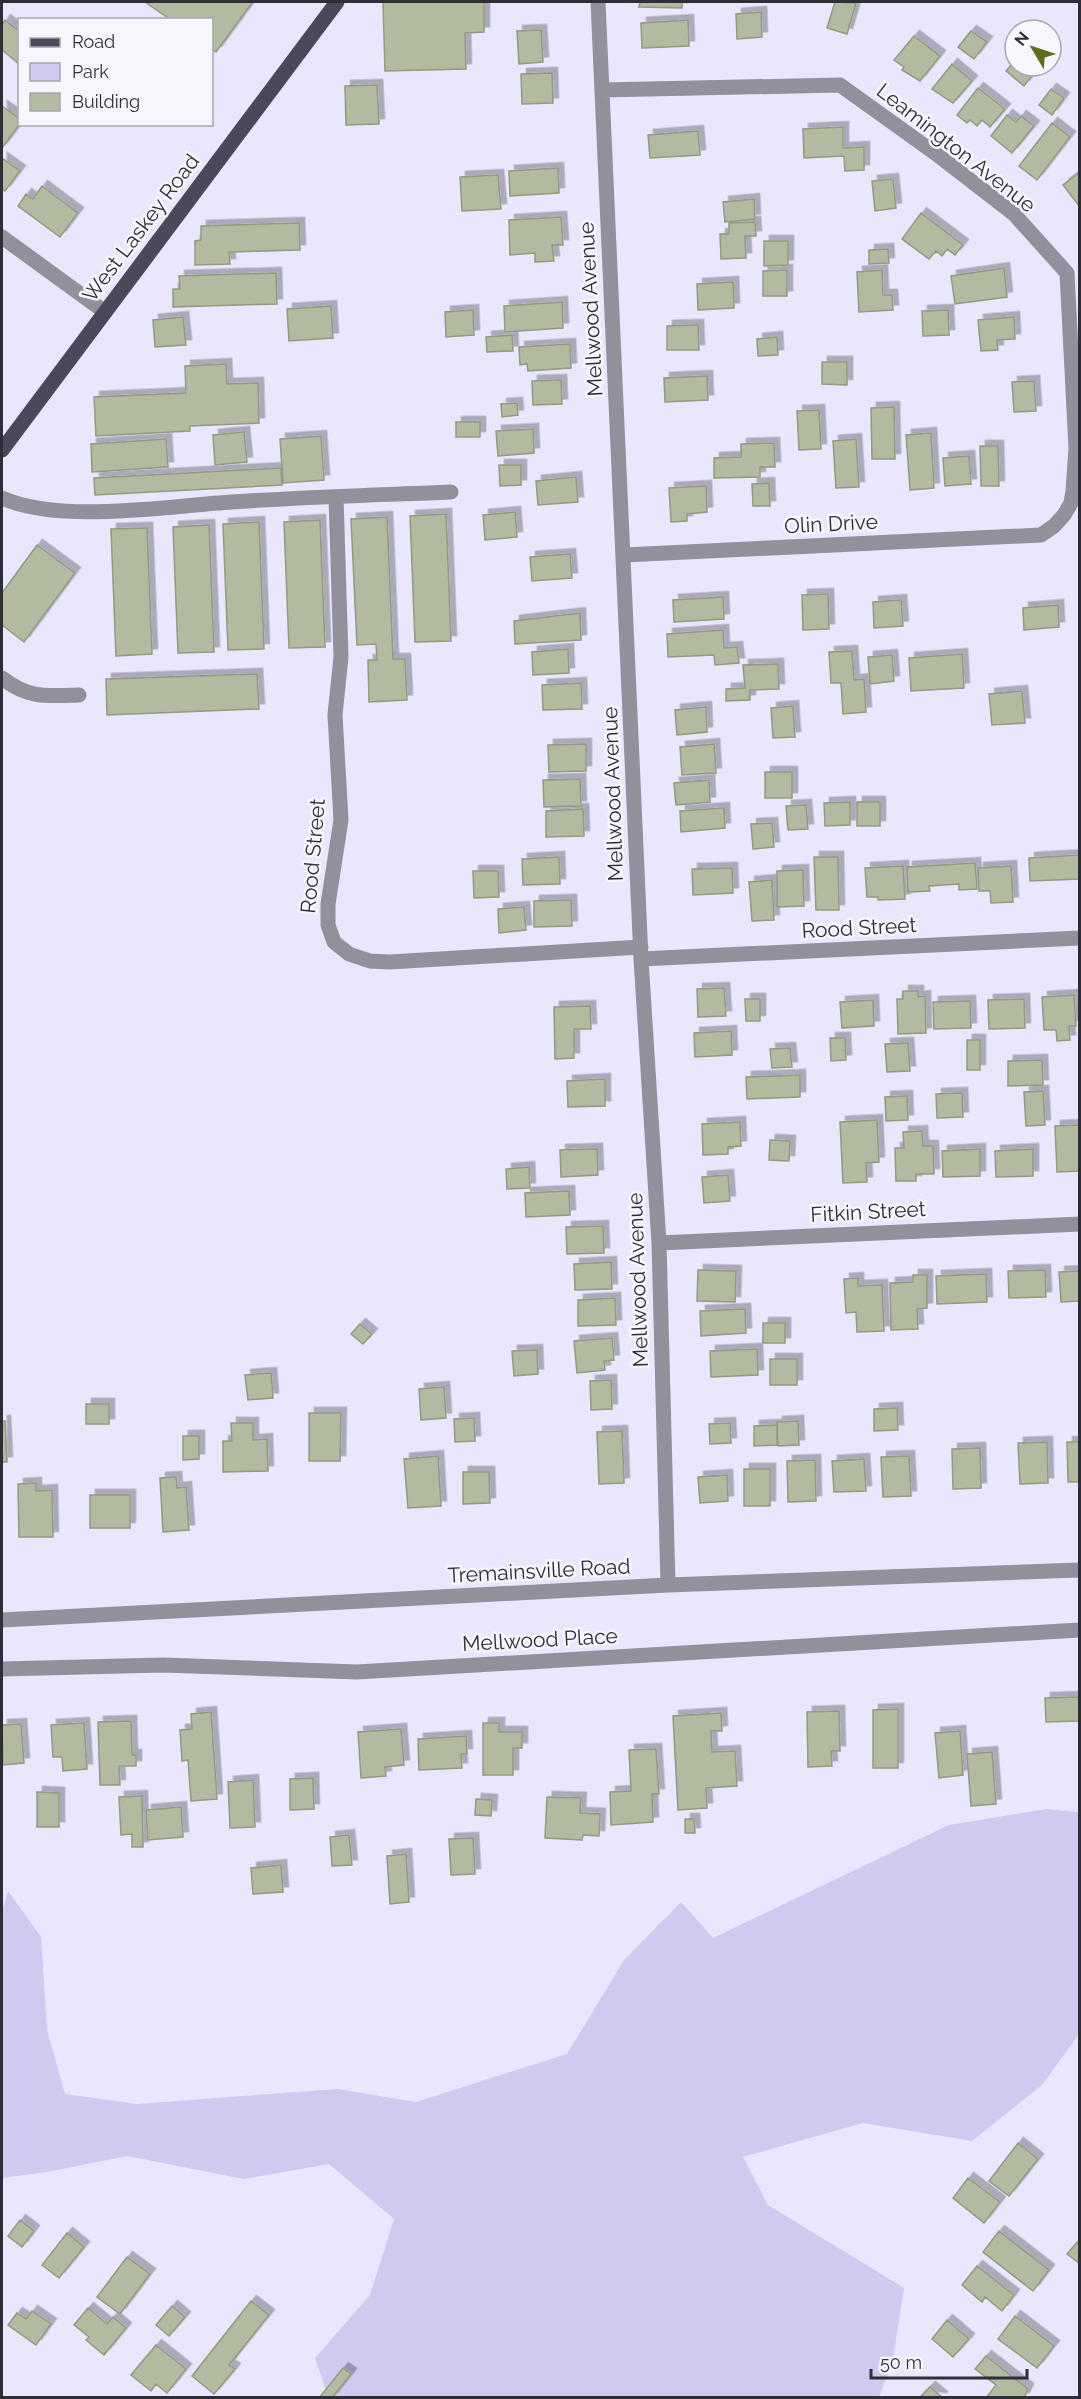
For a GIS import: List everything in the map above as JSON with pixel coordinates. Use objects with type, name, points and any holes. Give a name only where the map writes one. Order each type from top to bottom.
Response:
[{"type":"main road","name":"West Laskey Road","points":[[2,450],[337,2]]},
{"type":"street","name":"Mellwood Avenue","points":[[598,2],[641,953],[659,1243],[668,1585]]},
{"type":"street","name":"Leamington Avenue","points":[[602,90],[840,85],[939,156],[1014,214],[1067,273],[1076,448],[1073,491],[1071,503],[1064,515],[1041,535]]},
{"type":"street","points":[[2,237],[105,312]]},
{"type":"street","points":[[2,498],[21,507],[90,511],[451,492]]},
{"type":"street","name":"Rood Street","points":[[336,497],[341,657],[335,715],[341,820],[328,904],[328,925],[334,942],[350,954],[370,961],[390,962],[1080,938]]},
{"type":"street","name":"Olin Drive","points":[[624,555],[1041,535]]},
{"type":"street","points":[[2,678],[15,688],[37,697],[78,695]]},
{"type":"street","name":"Fitkin Street","points":[[659,1243],[1080,1224]]},
{"type":"street","name":"Tremainsville Road","points":[[2,1620],[668,1585],[1080,1570]]},
{"type":"street","name":"Mellwood Place","points":[[2,1670],[163,1665],[357,1672],[1080,1630]]},
{"type":"green space","points":[[1047,1809],[1079,1812],[1079,2034],[1042,2085],[972,2141],[863,2123],[743,2157],[768,2205],[904,2288],[893,2360],[879,2397],[328,2397],[315,2358],[370,2295],[394,2219],[329,2164],[244,2179],[127,2156],[47,2172],[2,2178],[2,1913],[8,1891],[41,1937],[47,2030],[65,2094],[137,2104],[338,2089],[416,2102],[567,2054],[624,1960],[681,1902],[713,1938],[949,1825]]},
{"type":"building","points":[[145,2],[252,3],[216,52],[213,50],[213,18],[168,18]]},
{"type":"building","points":[[383,2],[484,2],[484,32],[465,33],[466,69],[385,71]]},
{"type":"building","points":[[640,2],[682,2],[682,8],[639,7]]},
{"type":"building","points":[[835,2],[856,3],[847,34],[827,28]]},
{"type":"building","points":[[761,12],[762,37],[737,39],[736,14]]},
{"type":"building","points":[[5,20],[18,30],[18,63],[2,50],[2,25]]},
{"type":"building","points":[[688,20],[689,46],[642,48],[641,23]]},
{"type":"building","points":[[541,30],[543,62],[519,64],[517,31]]},
{"type":"building","points":[[971,31],[987,42],[974,59],[958,47]]},
{"type":"building","points":[[914,36],[940,56],[920,81],[902,70],[904,67],[894,60]]},
{"type":"building","points":[[952,64],[972,81],[953,103],[932,89]]},
{"type":"building","points":[[552,73],[553,103],[522,104],[521,74]]},
{"type":"building","points":[[1014,78],[1030,78],[1024,86]]},
{"type":"building","points":[[377,85],[379,124],[346,125],[345,86]]},
{"type":"building","points":[[978,88],[1005,109],[990,127],[982,120],[977,126],[970,120],[967,123],[957,115]]},
{"type":"building","points":[[1051,89],[1064,98],[1052,115],[1039,105]]},
{"type":"building","points":[[2,106],[18,118],[18,126],[2,148]]},
{"type":"building","points":[[1007,115],[1016,122],[1021,116],[1034,126],[1012,153],[991,136]]},
{"type":"building","points":[[1052,123],[1070,137],[1037,180],[1019,166]]},
{"type":"building","points":[[843,127],[843,148],[864,147],[864,170],[845,171],[844,156],[804,158],[803,129]]},
{"type":"building","points":[[698,131],[700,155],[650,158],[648,135]]},
{"type":"building","points":[[2,158],[20,171],[5,191],[2,189]]},
{"type":"building","points":[[558,168],[559,193],[510,196],[509,171]]},
{"type":"building","points":[[1080,172],[1080,207],[1063,185]]},
{"type":"building","points":[[498,175],[501,209],[462,211],[460,177]]},
{"type":"building","points":[[893,179],[896,208],[875,211],[872,181]]},
{"type":"building","points":[[42,186],[78,213],[60,237],[18,206],[26,194],[33,199]]},
{"type":"building","points":[[754,199],[755,219],[725,222],[723,202]]},
{"type":"building","points":[[921,213],[963,245],[955,255],[947,249],[942,256],[936,251],[929,259],[902,239]]},
{"type":"building","points":[[561,217],[563,245],[552,245],[554,261],[535,262],[535,253],[510,255],[509,220]]},
{"type":"building","points":[[755,222],[756,236],[745,236],[746,258],[721,259],[720,234],[729,234],[729,223]]},
{"type":"building","points":[[299,223],[300,250],[229,252],[230,264],[195,265],[195,241],[201,240],[201,226]]},
{"type":"building","points":[[764,241],[788,241],[788,265],[764,266]]},
{"type":"building","points":[[888,249],[889,263],[869,264],[869,250]]},
{"type":"building","points":[[1004,268],[1007,297],[955,304],[951,276]]},
{"type":"building","points":[[787,270],[787,296],[763,296],[763,271]]},
{"type":"building","points":[[882,270],[883,295],[892,295],[893,310],[859,312],[857,272]]},
{"type":"building","points":[[276,273],[277,304],[173,307],[173,289],[180,289],[179,276]]},
{"type":"building","points":[[733,282],[734,308],[698,310],[697,284]]},
{"type":"building","points":[[562,302],[563,328],[505,332],[504,306]]},
{"type":"building","points":[[331,306],[333,338],[289,341],[287,309]]},
{"type":"building","points":[[473,310],[474,335],[446,337],[445,312]]},
{"type":"building","points":[[948,310],[949,335],[923,336],[922,311]]},
{"type":"building","points":[[183,317],[186,345],[155,347],[153,320]]},
{"type":"building","points":[[1014,317],[1015,339],[997,340],[998,350],[981,351],[978,320]]},
{"type":"building","points":[[698,325],[699,350],[667,350],[667,326]]},
{"type":"building","points":[[512,335],[513,351],[487,352],[486,337]]},
{"type":"building","points":[[777,337],[778,355],[758,356],[757,339]]},
{"type":"building","points":[[570,344],[571,368],[528,371],[527,364],[520,365],[519,347]]},
{"type":"building","points":[[822,362],[847,362],[847,385],[822,384]]},
{"type":"building","points":[[226,364],[227,384],[258,383],[259,423],[190,426],[190,431],[96,436],[94,397],[186,393],[185,366]]},
{"type":"building","points":[[707,376],[708,400],[665,402],[664,378]]},
{"type":"building","points":[[561,380],[562,404],[533,405],[532,381]]},
{"type":"building","points":[[1034,381],[1036,411],[1014,412],[1012,382]]},
{"type":"building","points":[[517,403],[518,415],[502,417],[501,404]]},
{"type":"building","points":[[894,407],[895,459],[872,459],[871,408]]},
{"type":"building","points":[[819,410],[821,449],[799,450],[797,411]]},
{"type":"building","points":[[456,422],[480,422],[480,437],[456,437]]},
{"type":"building","points":[[533,429],[534,453],[498,456],[496,431]]},
{"type":"building","points":[[244,432],[247,462],[215,465],[213,435]]},
{"type":"building","points":[[931,433],[934,488],[910,490],[906,435]]},
{"type":"building","points":[[321,436],[324,480],[283,483],[280,439]]},
{"type":"building","points":[[166,439],[168,467],[92,472],[91,444]]},
{"type":"building","points":[[856,439],[859,487],[836,488],[833,441]]},
{"type":"building","points":[[774,443],[775,467],[760,467],[760,477],[714,478],[714,458],[741,457],[741,444]]},
{"type":"building","points":[[980,446],[998,446],[999,486],[981,486]]},
{"type":"building","points":[[969,456],[971,484],[945,486],[943,458]]},
{"type":"building","points":[[499,465],[521,465],[521,485],[500,486]]},
{"type":"building","points":[[281,468],[282,485],[95,495],[94,478]]},
{"type":"building","points":[[576,477],[578,502],[538,505],[536,481]]},
{"type":"building","points":[[769,483],[770,506],[753,506],[752,484]]},
{"type":"building","points":[[706,486],[707,512],[687,514],[687,521],[671,522],[669,488]]},
{"type":"building","points":[[515,512],[517,537],[485,540],[483,515]]},
{"type":"building","points":[[446,514],[451,641],[415,642],[410,516]]},
{"type":"building","points":[[387,517],[393,659],[405,659],[407,700],[369,702],[368,660],[377,660],[376,644],[357,645],[351,519]]},
{"type":"building","points":[[320,520],[325,647],[289,648],[284,522]]},
{"type":"building","points":[[259,522],[264,649],[228,650],[223,524]]},
{"type":"building","points":[[209,525],[214,652],[178,653],[173,527]]},
{"type":"building","points":[[147,528],[152,654],[116,656],[111,529]]},
{"type":"building","points":[[37,545],[75,573],[24,642],[2,625],[2,593]]},
{"type":"building","points":[[570,554],[572,578],[532,581],[530,557]]},
{"type":"building","points":[[828,594],[829,629],[803,630],[802,595]]},
{"type":"building","points":[[723,597],[724,619],[674,622],[673,600]]},
{"type":"building","points":[[901,600],[903,626],[874,628],[873,602]]},
{"type":"building","points":[[1058,605],[1059,627],[1024,630],[1023,608]]},
{"type":"building","points":[[580,613],[581,640],[515,644],[514,621]]},
{"type":"building","points":[[723,630],[724,648],[737,647],[739,663],[715,665],[714,655],[668,657],[667,634]]},
{"type":"building","points":[[568,649],[569,673],[533,675],[532,652]]},
{"type":"building","points":[[852,651],[854,680],[864,679],[866,712],[843,714],[841,683],[831,683],[829,652]]},
{"type":"building","points":[[962,654],[964,688],[911,691],[909,658]]},
{"type":"building","points":[[892,655],[894,681],[870,684],[868,657]]},
{"type":"building","points":[[778,664],[779,689],[750,690],[750,700],[726,701],[726,689],[745,688],[743,665]]},
{"type":"building","points":[[257,674],[259,709],[107,715],[106,679]]},
{"type":"building","points":[[581,683],[582,709],[543,710],[542,685]]},
{"type":"building","points":[[1022,691],[1025,723],[992,725],[989,694]]},
{"type":"building","points":[[793,706],[795,737],[773,738],[771,708]]},
{"type":"building","points":[[706,707],[707,732],[677,735],[675,710]]},
{"type":"building","points":[[586,744],[586,771],[549,772],[548,745]]},
{"type":"building","points":[[714,744],[716,773],[682,775],[680,747]]},
{"type":"building","points":[[765,772],[792,772],[792,798],[765,798]]},
{"type":"building","points":[[580,779],[581,806],[544,807],[543,780]]},
{"type":"building","points":[[709,780],[710,802],[676,805],[674,783]]},
{"type":"building","points":[[850,802],[850,825],[825,826],[824,803]]},
{"type":"building","points":[[857,802],[880,802],[880,826],[857,826]]},
{"type":"building","points":[[806,805],[808,829],[788,830],[786,806]]},
{"type":"building","points":[[724,808],[725,828],[681,832],[680,811]]},
{"type":"building","points":[[583,809],[584,836],[546,837],[546,811]]},
{"type":"building","points":[[772,823],[774,847],[753,849],[751,824]]},
{"type":"building","points":[[1080,855],[1080,879],[1030,881],[1029,858]]},
{"type":"building","points":[[559,857],[560,884],[523,885],[522,859]]},
{"type":"building","points":[[814,857],[838,857],[839,910],[816,910]]},
{"type":"building","points":[[975,863],[977,889],[959,890],[959,884],[929,886],[930,891],[908,892],[907,867]]},
{"type":"building","points":[[903,866],[905,899],[878,900],[878,897],[867,897],[865,868]]},
{"type":"building","points":[[1011,866],[1013,902],[991,903],[990,891],[979,891],[978,868]]},
{"type":"building","points":[[732,868],[733,893],[693,895],[692,869]]},
{"type":"building","points":[[803,870],[804,906],[777,907],[777,871]]},
{"type":"building","points":[[473,871],[498,871],[499,897],[474,898]]},
{"type":"building","points":[[772,880],[774,920],[752,921],[749,882]]},
{"type":"building","points":[[571,900],[572,926],[534,927],[534,901]]},
{"type":"building","points":[[524,907],[526,930],[499,933],[498,909]]},
{"type":"building","points":[[724,988],[726,1016],[698,1017],[697,989]]},
{"type":"building","points":[[903,991],[918,991],[918,997],[925,996],[926,1033],[898,1034],[897,999],[903,999]]},
{"type":"building","points":[[1074,995],[1076,1026],[1069,1026],[1070,1040],[1057,1041],[1056,1030],[1044,1030],[1042,997]]},
{"type":"building","points":[[745,999],[760,999],[760,1021],[746,1021]]},
{"type":"building","points":[[1024,999],[1025,1028],[989,1029],[988,1000]]},
{"type":"building","points":[[873,1000],[874,1026],[842,1028],[840,1002]]},
{"type":"building","points":[[970,1001],[971,1028],[934,1029],[933,1002]]},
{"type":"building","points":[[590,1006],[591,1029],[574,1029],[574,1058],[555,1059],[554,1007]]},
{"type":"building","points":[[731,1031],[732,1055],[695,1057],[694,1033]]},
{"type":"building","points":[[830,1038],[845,1038],[846,1060],[831,1061]]},
{"type":"building","points":[[967,1040],[980,1040],[980,1070],[967,1070]]},
{"type":"building","points":[[908,1043],[910,1071],[887,1072],[885,1044]]},
{"type":"building","points":[[790,1048],[792,1067],[772,1068],[770,1049]]},
{"type":"building","points":[[1042,1060],[1043,1085],[1008,1086],[1008,1061]]},
{"type":"building","points":[[800,1075],[800,1097],[747,1099],[746,1077]]},
{"type":"building","points":[[605,1079],[605,1106],[568,1107],[567,1081]]},
{"type":"building","points":[[1043,1091],[1045,1125],[1026,1126],[1024,1092]]},
{"type":"building","points":[[962,1093],[963,1117],[937,1118],[936,1094]]},
{"type":"building","points":[[907,1096],[908,1120],[886,1121],[885,1097]]},
{"type":"building","points":[[877,1120],[879,1162],[866,1163],[867,1182],[843,1183],[840,1122]]},
{"type":"building","points":[[740,1122],[741,1146],[728,1147],[728,1154],[703,1155],[702,1124]]},
{"type":"building","points":[[1080,1125],[1080,1171],[1057,1172],[1055,1126]]},
{"type":"building","points":[[922,1131],[923,1146],[933,1146],[934,1174],[916,1174],[916,1181],[896,1181],[895,1148],[904,1148],[903,1132]]},
{"type":"building","points":[[770,1140],[790,1141],[789,1161],[769,1160]]},
{"type":"building","points":[[597,1149],[598,1175],[561,1177],[560,1150]]},
{"type":"building","points":[[980,1149],[980,1176],[943,1177],[942,1151]]},
{"type":"building","points":[[1033,1149],[1033,1176],[996,1177],[995,1151]]},
{"type":"building","points":[[529,1167],[530,1188],[507,1189],[506,1169]]},
{"type":"building","points":[[728,1175],[730,1201],[704,1203],[702,1177]]},
{"type":"building","points":[[569,1191],[570,1215],[526,1217],[525,1193]]},
{"type":"building","points":[[603,1226],[604,1253],[567,1254],[566,1227]]},
{"type":"building","points":[[611,1262],[612,1289],[575,1290],[574,1264]]},
{"type":"building","points":[[698,1270],[736,1271],[735,1302],[697,1301]]},
{"type":"building","points":[[1045,1270],[1046,1297],[1009,1298],[1008,1271]]},
{"type":"building","points":[[1080,1271],[1080,1301],[1061,1302],[1059,1272]]},
{"type":"building","points":[[986,1274],[987,1302],[937,1304],[936,1276]]},
{"type":"building","points":[[913,1275],[927,1275],[927,1308],[917,1309],[918,1329],[891,1330],[890,1283],[913,1282]]},
{"type":"building","points":[[858,1278],[858,1286],[882,1285],[884,1331],[857,1332],[856,1312],[846,1313],[844,1279]]},
{"type":"building","points":[[615,1298],[616,1325],[578,1326],[578,1300]]},
{"type":"building","points":[[745,1309],[746,1333],[701,1336],[700,1311]]},
{"type":"building","points":[[763,1323],[785,1323],[785,1343],[763,1343]]},
{"type":"building","points":[[360,1324],[372,1334],[363,1344],[351,1334]]},
{"type":"building","points":[[612,1338],[614,1360],[604,1361],[605,1370],[577,1373],[574,1341]]},
{"type":"building","points":[[757,1349],[758,1375],[711,1377],[710,1351]]},
{"type":"building","points":[[537,1350],[538,1374],[514,1376],[512,1351]]},
{"type":"building","points":[[770,1359],[797,1359],[797,1385],[770,1385]]},
{"type":"building","points":[[271,1373],[273,1398],[248,1400],[245,1375]]},
{"type":"building","points":[[611,1380],[612,1409],[591,1410],[590,1381]]},
{"type":"building","points":[[444,1387],[446,1418],[421,1420],[419,1389]]},
{"type":"building","points":[[86,1404],[109,1404],[109,1424],[86,1424]]},
{"type":"building","points":[[897,1408],[898,1430],[874,1431],[874,1409]]},
{"type":"building","points":[[309,1413],[341,1413],[340,1461],[309,1461]]},
{"type":"building","points":[[474,1418],[475,1441],[455,1442],[454,1419]]},
{"type":"building","points":[[2,1421],[5,1421],[7,1462],[2,1462]]},
{"type":"building","points":[[798,1421],[799,1445],[778,1446],[777,1422]]},
{"type":"building","points":[[231,1423],[253,1423],[253,1440],[267,1439],[268,1471],[223,1472],[223,1441],[232,1441]]},
{"type":"building","points":[[730,1423],[731,1443],[710,1444],[709,1424]]},
{"type":"building","points":[[777,1425],[777,1445],[754,1446],[754,1426]]},
{"type":"building","points":[[622,1431],[624,1483],[599,1484],[597,1432]]},
{"type":"building","points":[[183,1436],[199,1436],[199,1459],[183,1460]]},
{"type":"building","points":[[1047,1442],[1048,1483],[1020,1484],[1018,1443]]},
{"type":"building","points":[[1067,1442],[1080,1442],[1080,1482],[1068,1482]]},
{"type":"building","points":[[980,1448],[981,1488],[953,1489],[952,1449]]},
{"type":"building","points":[[438,1456],[441,1506],[408,1508],[404,1459]]},
{"type":"building","points":[[909,1456],[911,1496],[883,1497],[881,1457]]},
{"type":"building","points":[[864,1459],[866,1491],[834,1492],[832,1461]]},
{"type":"building","points":[[815,1460],[816,1501],[788,1502],[787,1461]]},
{"type":"building","points":[[744,1469],[770,1469],[770,1506],[744,1506]]},
{"type":"building","points":[[463,1472],[489,1472],[490,1503],[463,1504]]},
{"type":"building","points":[[727,1475],[728,1501],[700,1503],[698,1477]]},
{"type":"building","points":[[176,1477],[177,1488],[186,1487],[189,1530],[163,1532],[160,1478]]},
{"type":"building","points":[[36,1483],[36,1491],[52,1490],[53,1537],[19,1537],[18,1484]]},
{"type":"building","points":[[90,1495],[130,1495],[130,1528],[90,1528]]},
{"type":"building","points":[[1079,1697],[1080,1721],[1046,1722],[1045,1698]]},
{"type":"building","points":[[898,1709],[898,1768],[873,1768],[873,1710]]},
{"type":"building","points":[[839,1711],[840,1751],[831,1751],[832,1766],[808,1767],[807,1712]]},
{"type":"building","points":[[211,1712],[217,1799],[191,1801],[188,1760],[182,1761],[180,1730],[192,1729],[191,1714]]},
{"type":"building","points":[[721,1713],[722,1731],[711,1731],[712,1752],[735,1751],[737,1786],[706,1788],[707,1808],[678,1810],[673,1716]]},
{"type":"building","points":[[131,1721],[132,1755],[136,1755],[136,1766],[119,1766],[120,1785],[100,1785],[98,1722]]},
{"type":"building","points":[[84,1723],[87,1769],[63,1771],[62,1757],[53,1757],[51,1725]]},
{"type":"building","points":[[483,1723],[499,1723],[499,1732],[522,1732],[522,1748],[513,1748],[513,1775],[483,1775]]},
{"type":"building","points":[[21,1724],[24,1763],[3,1765],[2,1725]]},
{"type":"building","points":[[401,1729],[404,1765],[385,1767],[386,1776],[361,1778],[358,1732]]},
{"type":"building","points":[[960,1731],[963,1775],[939,1778],[935,1733]]},
{"type":"building","points":[[466,1736],[467,1754],[461,1754],[462,1768],[419,1770],[418,1739]]},
{"type":"building","points":[[656,1749],[659,1794],[652,1794],[653,1822],[611,1825],[610,1792],[631,1791],[629,1750]]},
{"type":"building","points":[[992,1752],[996,1804],[971,1806],[967,1754]]},
{"type":"building","points":[[313,1778],[314,1809],[290,1810],[290,1779]]},
{"type":"building","points":[[253,1780],[255,1827],[230,1828],[228,1782]]},
{"type":"building","points":[[37,1792],[59,1793],[59,1827],[37,1827]]},
{"type":"building","points":[[142,1796],[143,1847],[132,1847],[132,1834],[121,1835],[119,1797]]},
{"type":"building","points":[[547,1797],[581,1798],[580,1813],[600,1814],[599,1836],[583,1835],[582,1840],[545,1838]]},
{"type":"building","points":[[476,1799],[492,1800],[491,1816],[475,1815]]},
{"type":"building","points":[[181,1807],[183,1837],[148,1840],[146,1810]]},
{"type":"building","points":[[685,1819],[694,1819],[695,1833],[685,1833]]},
{"type":"building","points":[[349,1835],[352,1865],[332,1866],[330,1837]]},
{"type":"building","points":[[473,1838],[475,1874],[451,1875],[449,1839]]},
{"type":"building","points":[[406,1854],[409,1902],[390,1904],[387,1856]]},
{"type":"building","points":[[281,1865],[283,1892],[253,1894],[251,1868]]},
{"type":"building","points":[[1018,2143],[1038,2159],[1009,2196],[989,2181]]},
{"type":"building","points":[[968,2178],[1000,2202],[984,2223],[953,2198]]},
{"type":"building","points":[[20,2220],[34,2231],[22,2247],[8,2236]]},
{"type":"building","points":[[999,2231],[1049,2270],[1033,2291],[983,2252]]},
{"type":"building","points":[[67,2233],[84,2247],[59,2278],[42,2265]]},
{"type":"building","points":[[1080,2239],[1080,2264],[1067,2254]]},
{"type":"building","points":[[127,2257],[150,2274],[120,2314],[97,2297]]},
{"type":"building","points":[[977,2266],[1014,2295],[1002,2311],[985,2297],[982,2302],[962,2285]]},
{"type":"building","points":[[251,2301],[269,2315],[229,2365],[235,2369],[214,2394],[192,2376]]},
{"type":"building","points":[[172,2306],[185,2317],[169,2336],[156,2325]]},
{"type":"building","points":[[88,2308],[107,2324],[113,2317],[126,2328],[104,2355],[86,2340],[89,2337],[74,2325]]},
{"type":"building","points":[[32,2311],[51,2324],[36,2345],[8,2325],[17,2313],[26,2319]]},
{"type":"building","points":[[1015,2316],[1054,2346],[1037,2368],[998,2339]]},
{"type":"building","points":[[947,2320],[969,2339],[953,2357],[932,2339]]},
{"type":"building","points":[[156,2345],[186,2369],[167,2393],[156,2384],[151,2391],[131,2375]]},
{"type":"building","points":[[986,2356],[1028,2389],[1024,2398],[986,2398],[996,2385],[975,2369]]},
{"type":"building","points":[[343,2368],[351,2374],[332,2398],[319,2398]]},
{"type":"building","points":[[930,2387],[942,2397],[921,2396]]}]
